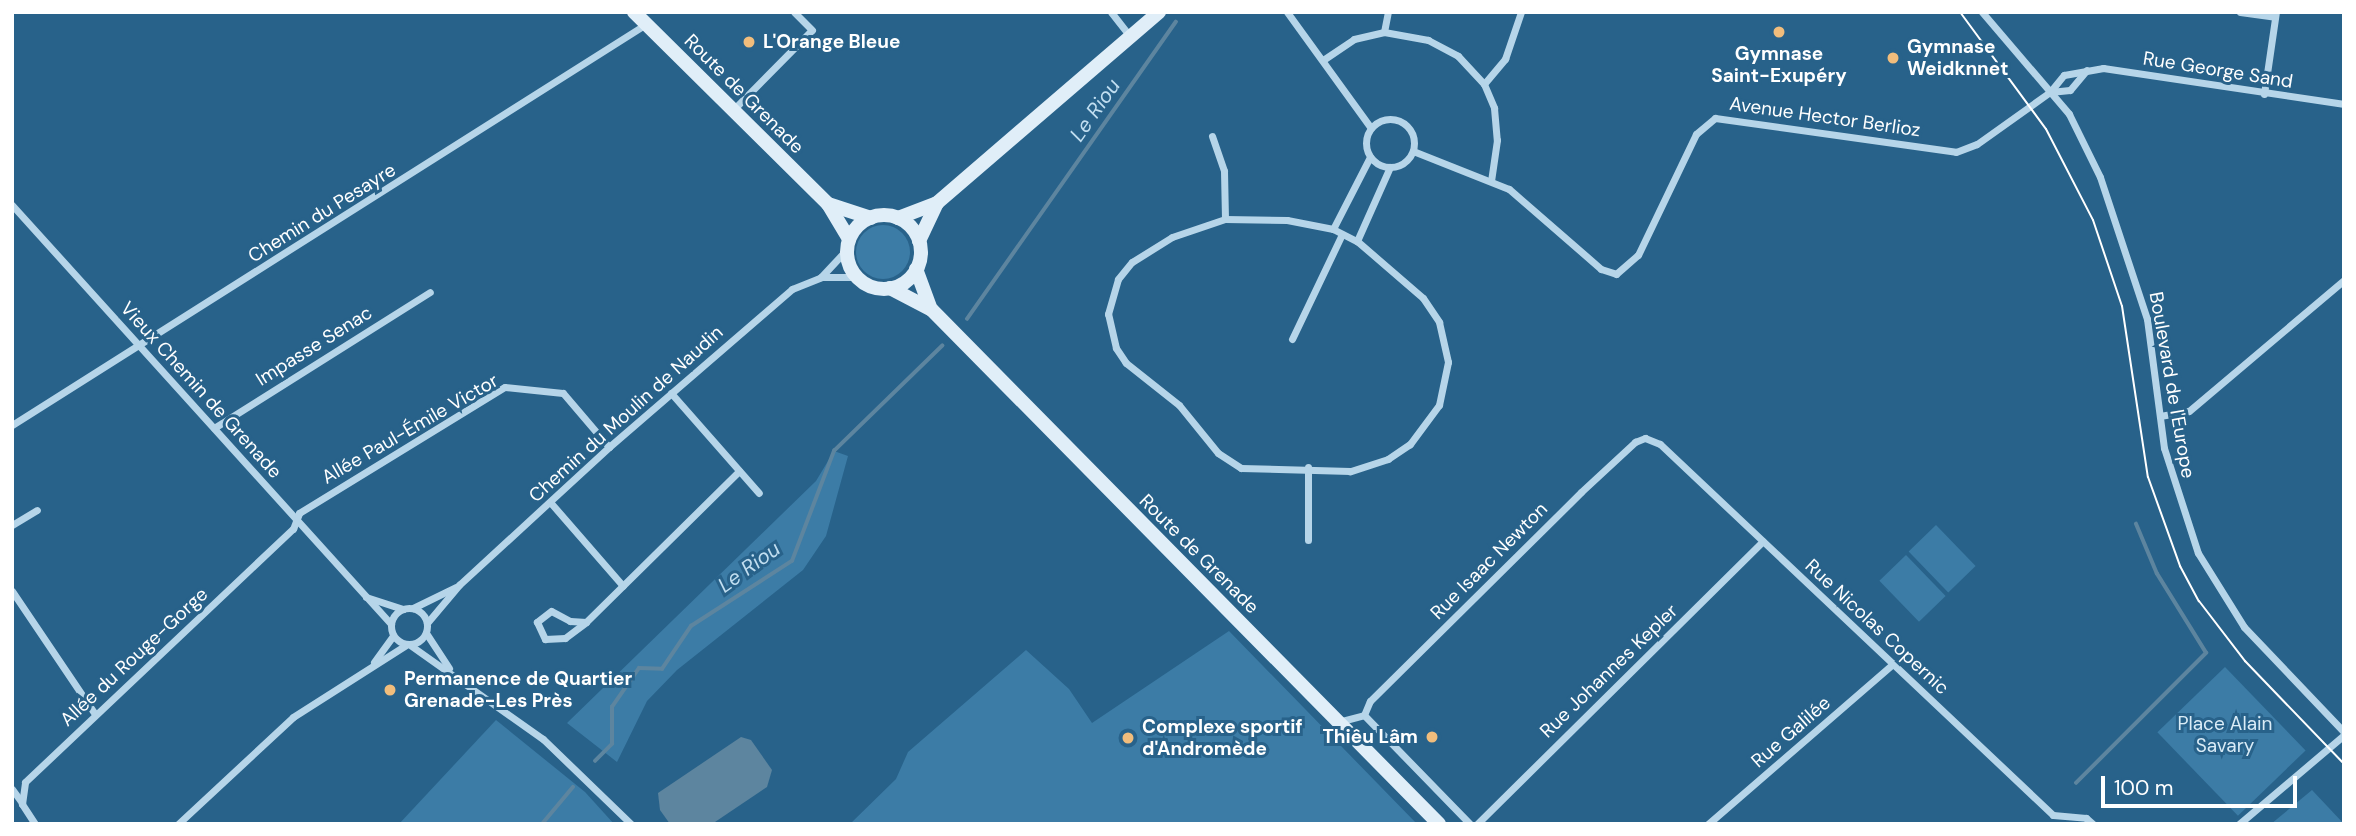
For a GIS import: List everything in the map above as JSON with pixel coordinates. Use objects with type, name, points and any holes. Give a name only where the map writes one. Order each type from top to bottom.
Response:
[{"type":"main road","name":"Route de Grenade","points":[[634,12],[828,204]]},
{"type":"main road","points":[[828,204],[871,218],[898,218],[937,203],[1129,35],[1159,12]]},
{"type":"main road","points":[[932,310],[916,269],[919,241],[937,203]]},
{"type":"main road","points":[[828,204],[848,244],[856,277],[869,286],[890,288],[932,310]]},
{"type":"main road","points":[[848,244],[871,218]]},
{"type":"main road","points":[[898,218],[919,241]]},
{"type":"main road","points":[[890,288],[905,282],[916,269]]},
{"type":"main road","name":"Route de Grenade","points":[[932,310],[1439,824]]},
{"type":"street","points":[[733,110],[811,30],[794,12]]},
{"type":"street","points":[[1111,12],[1129,35]]},
{"type":"street","points":[[1287,12],[1371,128],[1366,148],[1370,157],[1390,167]]},
{"type":"street","points":[[1384,32],[1388,12]]},
{"type":"street","points":[[1483,84],[1505,59],[1521,12]]},
{"type":"street","points":[[1982,12],[2050,92],[2070,90],[2087,70]]},
{"type":"street","points":[[2240,12],[2275,15],[2264,94]]},
{"type":"street","name":"Chemin du Pesayre","points":[[12,425],[142,346],[646,24]]},
{"type":"street","points":[[1323,60],[1354,39],[1384,32],[1441,46],[1458,56],[1483,84],[1497,124],[1491,181]]},
{"type":"street","name":"Rue George Sand","points":[[2050,92],[2061,76],[2103,68],[2344,104]]},
{"type":"street","name":"Avenue Hector Berlioz","points":[[1413,151],[1491,181],[1525,200],[1601,269],[1616,274],[1638,255],[1696,134],[1715,118],[1956,152],[1977,144],[2050,92]]},
{"type":"street","name":"Boulevard de l'Europe","points":[[2050,92],[2068,114],[2100,177],[2129,254],[2147,319],[2160,416],[2185,522],[2213,582],[2244,627],[2344,734]]},
{"type":"street","points":[[1357,241],[1390,167],[1408,159],[1413,151],[1414,141],[1405,125],[1388,120],[1371,128]]},
{"type":"street","points":[[1212,136],[1224,170],[1225,219]]},
{"type":"street","points":[[1333,229],[1370,157]]},
{"type":"street","name":"Vieux Chemin de Grenade","points":[[12,205],[142,346],[295,521],[391,624]]},
{"type":"street","points":[[1225,219],[1287,220],[1333,229],[1357,241],[1423,298],[1439,322],[1446,342],[1446,384],[1428,426],[1388,459],[1350,471],[1308,467],[1256,470],[1230,463],[1179,405],[1126,363],[1116,348],[1108,314],[1111,295],[1132,262],[1172,237],[1225,219]]},
{"type":"street","points":[[1292,339],[1342,234]]},
{"type":"street","name":"Chemin du Moulin de Naudin","points":[[427,623],[459,585],[609,447],[792,289],[821,276],[848,244]]},
{"type":"street","name":"Chemin du Moulin de Naudin","points":[[821,276],[856,277]]},
{"type":"street","points":[[2160,416],[2189,411],[2344,279]]},
{"type":"street","name":"Impasse Senac","points":[[214,428],[430,292]]},
{"type":"street","name":"Allée Paul-Émile Victor","points":[[295,521],[315,503],[505,387],[564,393],[609,447]]},
{"type":"street","points":[[671,393],[759,493]]},
{"type":"street","name":"Rue Nicolas Copernic","points":[[1645,438],[1660,444],[2053,815],[2064,819],[2090,821]]},
{"type":"street","name":"Rue Isaac Newton","points":[[1364,715],[1370,701],[1571,502],[1625,450],[1645,438]]},
{"type":"street","points":[[1308,467],[1308,540]]},
{"type":"street","points":[[586,622],[570,621],[551,611],[537,622],[545,639],[555,641],[586,622],[739,471]]},
{"type":"street","points":[[550,502],[623,586]]},
{"type":"street","points":[[12,525],[37,510]]},
{"type":"street","name":"Allée du Rouge-Gorge","points":[[22,804],[25,782],[293,529],[295,521]]},
{"type":"street","name":"Rue Johannes Kepler","points":[[1477,824],[1763,541]]},
{"type":"street","name":"Chemin du Moulin de Naudin","points":[[413,608],[459,585]]},
{"type":"street","points":[[12,591],[96,714]]},
{"type":"street","name":"Vieux Chemin de Grenade","points":[[366,596],[403,609]]},
{"type":"street","points":[[369,668],[393,636],[391,624],[403,609],[413,608],[427,623],[426,634],[451,672]]},
{"type":"street","points":[[178,824],[293,717],[426,634]]},
{"type":"street","points":[[393,636],[451,672],[559,752],[631,824]]},
{"type":"street","name":"Rue Galilée","points":[[1709,824],[1893,664]]},
{"type":"street","points":[[1338,722],[1364,715],[1469,824]]},
{"type":"street","points":[[2239,824],[2344,734]]},
{"type":"street","points":[[12,789],[35,824]]},
{"type":"green space","points":[[883,225],[902,233],[910,252],[902,271],[883,279],[864,271],[856,252],[864,233]]},
{"type":"green space","points":[[834,451],[848,456],[826,536],[803,570],[677,670],[647,701],[617,762],[567,723],[816,481]]},
{"type":"green space","points":[[1936,525],[1976,566],[1948,592],[1909,551]]},
{"type":"green space","points":[[1906,555],[1946,596],[1919,622],[1879,581]]},
{"type":"green space","name":"Complexe sportif d'Andromède","points":[[1229,631],[1417,824],[850,824],[896,779],[908,752],[1026,650],[1069,689],[1092,723]]},
{"type":"green space","name":"Place Alain Savary","points":[[2225,667],[2306,750],[2238,816],[2157,732]]},
{"type":"green space","points":[[496,720],[585,792],[614,824],[399,824]]},
{"type":"green space","points":[[2312,790],[2344,824],[2271,824]]},
{"type":"shaded area","points":[[741,737],[751,740],[772,770],[767,787],[712,824],[670,824],[660,810],[658,793]]},
{"type":"waterway","name":"Le Riou","points":[[967,319],[1176,22]]},
{"type":"waterway","name":"Le Riou","points":[[595,761],[612,744],[612,707],[639,668],[662,669],[691,626],[792,561],[834,451],[942,346]]},
{"type":"waterway","points":[[2076,783],[2206,653],[2157,574],[2136,524]]},
{"type":"waterway","name":"Le Riou","points":[[542,824],[573,787]]},
{"type":"tram line","points":[[1960,12],[2046,129],[2093,220],[2122,306],[2148,477],[2180,566],[2199,601],[2245,661],[2344,764]]},
{"type":"place","name":"Gymnase Saint-Exupéry","points":[[1779,32]]},
{"type":"place","name":"L'Orange Bleue","points":[[749,42]]},
{"type":"place","name":"Gymnase Weidknnet","points":[[1893,58]]},
{"type":"place","name":"Permanence de Quartier Grenade-Les Près","points":[[390,690]]},
{"type":"place","name":"Thiêu Lâm","points":[[1432,737]]},
{"type":"place","name":"Complexe sportif d'Andromède","points":[[1128,738]]}]
